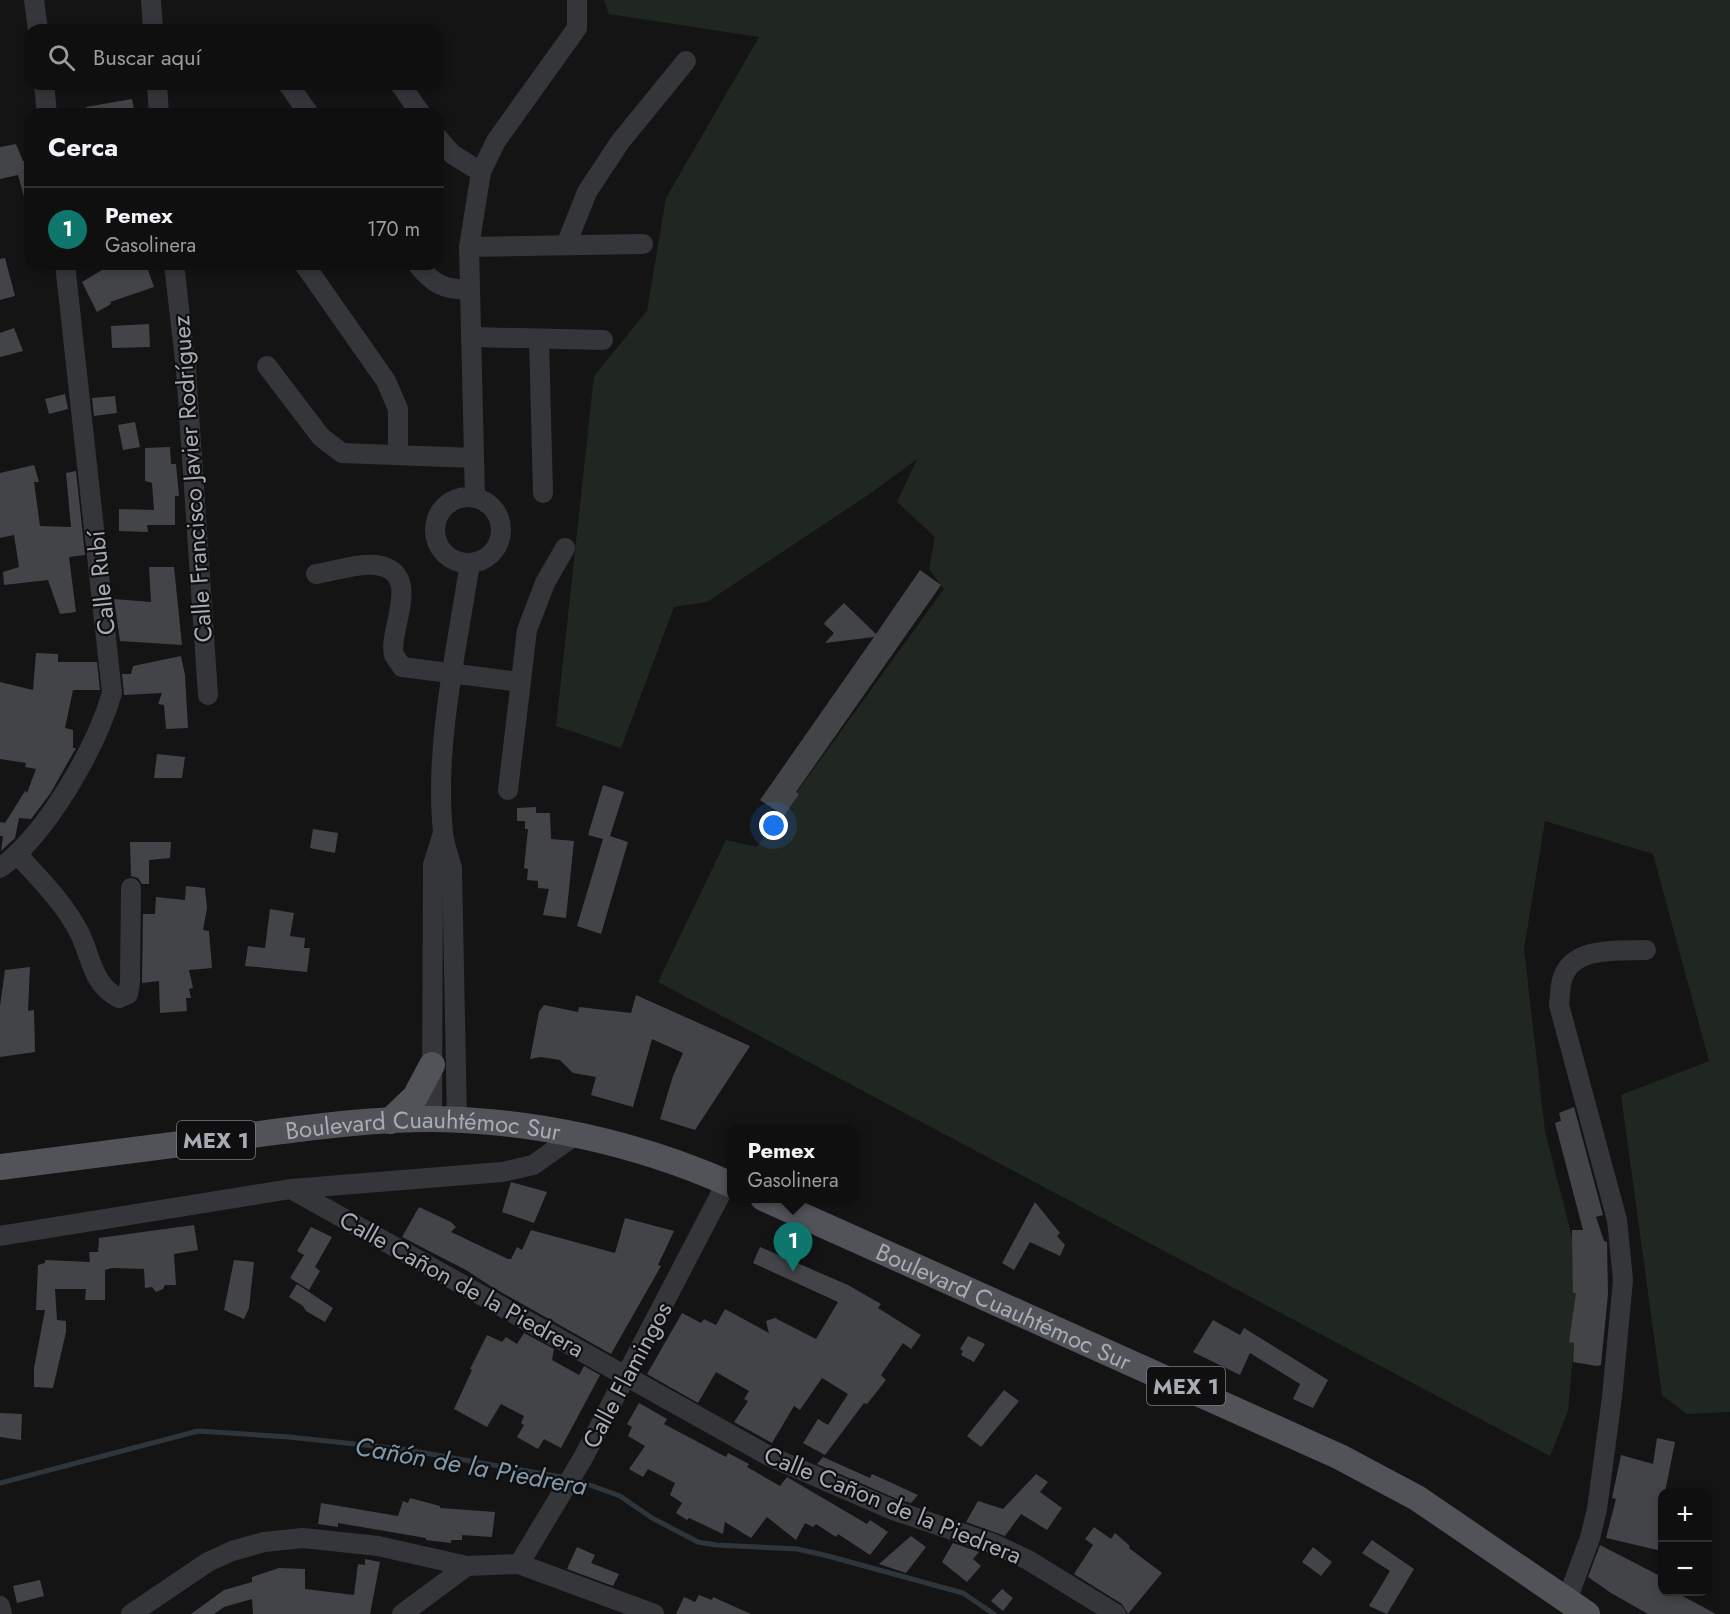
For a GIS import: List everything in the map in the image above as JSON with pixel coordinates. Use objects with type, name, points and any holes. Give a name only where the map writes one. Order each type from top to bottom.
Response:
[{"type":"main road","points":[[390,1121],[415,1097],[432,1065]]},
{"type":"main road","name":"Boulevard Cuauhtémoc Sur","points":[[0,1167],[349,1123],[444,1120],[577,1134],[637,1150],[727,1183]]},
{"type":"main road","name":"Boulevard Cuauhtémoc Sur","points":[[774,1203],[1349,1461],[1425,1503],[1577,1607]]},
{"type":"street","points":[[34,0],[37,24]]},
{"type":"street","points":[[151,0],[153,24]]},
{"type":"street","points":[[475,498],[469,247],[481,172],[496,141],[577,28],[577,0]]},
{"type":"street","points":[[566,244],[587,192],[620,142],[686,61]]},
{"type":"street","points":[[45,90],[47,108]]},
{"type":"street","points":[[157,90],[159,108]]},
{"type":"street","points":[[292,90],[305,108]]},
{"type":"street","points":[[404,90],[417,108]]},
{"type":"street","points":[[444,145],[452,154],[481,172]]},
{"type":"street","points":[[469,247],[644,244]]},
{"type":"street","name":"Calle Rubí","points":[[0,868],[18,855],[71,782],[104,720],[112,693],[66,270]]},
{"type":"street","name":"Calle Francisco Javier Rodríguez","points":[[175,270],[186,369],[208,695]]},
{"type":"street","points":[[308,270],[386,381],[398,409],[398,454]]},
{"type":"street","points":[[422,270],[429,278],[447,289],[470,290]]},
{"type":"street","points":[[471,337],[603,340]]},
{"type":"street","points":[[539,339],[543,493]]},
{"type":"street","points":[[267,366],[321,437],[342,453],[474,458]]},
{"type":"street","points":[[475,498],[492,507],[497,514],[501,532],[495,550],[480,561],[470,563],[461,562],[445,553],[439,545],[435,528],[442,510],[457,499],[475,498]]},
{"type":"street","points":[[508,790],[527,630],[545,583],[565,548]]},
{"type":"street","points":[[444,1120],[454,947],[452,868],[443,833],[443,757],[452,675],[470,563]]},
{"type":"street","points":[[316,574],[378,565],[392,573],[402,585],[401,607],[393,644],[394,656],[402,666],[452,675],[520,682]]},
{"type":"street","points":[[443,833],[433,866],[432,1065],[444,1120]]},
{"type":"street","points":[[18,855],[56,896],[79,932],[100,985],[119,998],[128,994],[131,888]]},
{"type":"street","points":[[432,949],[454,947]]},
{"type":"street","points":[[1577,1607],[1597,1509],[1612,1397],[1623,1280],[1617,1220],[1559,1005],[1563,976],[1577,958],[1601,952],[1646,950]]},
{"type":"street","name":"Calle Cañon de la Piedrera","points":[[0,1236],[291,1189],[502,1172],[533,1165],[577,1134]]},
{"type":"street","name":"Calle Flamingos","points":[[519,1564],[583,1458],[727,1188]]},
{"type":"street","name":"Calle Cañon de la Piedrera","points":[[291,1189],[769,1456],[893,1510],[994,1544],[1028,1560],[1116,1614]]},
{"type":"street","points":[[131,1614],[208,1562],[232,1551],[264,1542],[303,1538],[378,1545],[466,1566],[519,1564],[654,1614]]},
{"type":"street","points":[[402,1614],[466,1566]]},
{"type":"street","points":[[0,1606],[2,1614]]},
{"type":"shaded area","points":[[604,0],[1730,0],[1730,1412],[1687,1414],[1662,1395],[1621,1095],[1709,1061],[1653,854],[1545,821],[1524,949],[1545,1131],[1577,1257],[1576,1322],[1568,1411],[1550,1456],[658,982],[726,840],[757,847],[944,589],[929,569],[935,537],[897,502],[917,459],[871,493],[707,602],[674,607],[621,748],[556,726],[594,376],[647,311],[666,198],[759,37],[609,14]]},
{"type":"building","points":[[132,99],[134,108],[86,108]]},
{"type":"building","points":[[16,144],[24,161],[24,197],[18,175],[0,179],[0,147]]},
{"type":"building","points":[[5,258],[15,296],[0,300],[0,259]]},
{"type":"building","points":[[102,270],[148,270],[154,287],[110,302],[111,304],[97,312],[82,282]]},
{"type":"building","points":[[149,324],[150,347],[112,348],[111,326]]},
{"type":"building","points":[[14,328],[23,351],[0,357],[0,333]]},
{"type":"building","points":[[65,394],[68,409],[49,414],[45,399]]},
{"type":"building","points":[[115,396],[117,413],[94,416],[92,398]]},
{"type":"building","points":[[135,422],[140,447],[123,450],[118,425]]},
{"type":"building","points":[[170,447],[171,464],[176,464],[179,496],[175,496],[175,525],[147,525],[148,532],[119,531],[119,509],[154,510],[152,483],[145,481],[145,448]]},
{"type":"building","points":[[34,465],[39,482],[34,482],[40,526],[71,527],[66,473],[76,471],[85,555],[69,557],[76,612],[60,614],[48,580],[4,585],[3,572],[19,567],[14,535],[0,538],[0,473]]},
{"type":"building","points":[[149,567],[174,567],[182,645],[120,641],[114,599],[151,602]]},
{"type":"building","points":[[920,570],[941,585],[796,792],[799,794],[784,816],[760,800],[874,637],[825,643],[834,633],[824,624],[825,622],[844,603],[876,634]]},
{"type":"building","points":[[36,653],[58,654],[58,662],[97,662],[100,690],[73,690],[65,728],[73,730],[73,748],[76,748],[50,794],[31,819],[19,818],[15,838],[1,851],[3,836],[0,836],[0,822],[5,823],[25,791],[27,793],[36,769],[25,767],[26,763],[0,759],[0,682],[33,690]]},
{"type":"building","points":[[181,656],[185,675],[188,728],[166,729],[164,705],[158,704],[162,693],[124,695],[122,674],[131,674],[133,666]]},
{"type":"building","points":[[157,754],[185,757],[182,778],[154,778]]},
{"type":"building","points":[[603,785],[624,792],[610,836],[628,842],[601,934],[577,926],[603,839],[588,835]]},
{"type":"building","points":[[536,807],[536,813],[550,813],[551,839],[574,841],[566,918],[543,915],[549,889],[538,888],[538,881],[527,880],[528,869],[524,868],[528,829],[525,829],[525,821],[517,821],[517,808]]},
{"type":"building","points":[[313,829],[338,833],[335,853],[310,848]]},
{"type":"building","points":[[130,842],[171,842],[170,858],[149,860],[149,884],[142,884],[138,878],[131,876]]},
{"type":"building","points":[[186,886],[205,888],[207,908],[203,930],[209,931],[212,968],[189,970],[193,988],[189,989],[191,998],[186,998],[187,1011],[160,1013],[159,981],[142,983],[143,914],[155,914],[156,897],[185,900]]},
{"type":"building","points":[[270,909],[294,913],[290,936],[305,938],[304,948],[310,948],[307,972],[245,966],[248,946],[265,948]]},
{"type":"building","points":[[30,967],[28,1011],[34,1010],[35,1052],[0,1057],[0,1006],[5,970]]},
{"type":"building","points":[[636,995],[750,1046],[695,1130],[660,1119],[673,1076],[683,1053],[652,1039],[633,1107],[591,1095],[596,1077],[573,1073],[560,1060],[541,1057],[530,1059],[539,1012],[544,1005],[578,1012],[579,1007],[631,1013]]},
{"type":"building","points":[[1574,1107],[1603,1215],[1596,1217],[1604,1241],[1607,1242],[1608,1294],[1601,1365],[1597,1366],[1573,1362],[1574,1343],[1569,1342],[1576,1293],[1573,1293],[1572,1230],[1583,1230],[1555,1123],[1561,1121],[1559,1113]]},
{"type":"building","points":[[511,1182],[547,1192],[534,1223],[502,1212]]},
{"type":"building","points":[[1035,1202],[1060,1233],[1057,1236],[1065,1245],[1060,1256],[1030,1242],[1014,1270],[1002,1263]]},
{"type":"building","points":[[419,1207],[451,1222],[456,1227],[451,1232],[508,1259],[511,1259],[517,1247],[522,1250],[531,1230],[615,1253],[625,1218],[674,1231],[658,1265],[661,1266],[611,1354],[466,1270],[402,1237]]},
{"type":"building","points":[[194,1225],[198,1250],[174,1254],[176,1285],[165,1285],[163,1289],[156,1292],[152,1287],[145,1288],[144,1269],[112,1268],[105,1270],[105,1300],[85,1300],[86,1289],[55,1289],[57,1320],[66,1321],[66,1332],[53,1388],[34,1387],[34,1368],[45,1310],[36,1310],[38,1265],[45,1263],[45,1260],[90,1262],[89,1252],[98,1252],[99,1238]]},
{"type":"building","points":[[311,1227],[332,1237],[315,1267],[320,1271],[309,1290],[290,1278],[304,1255],[297,1251]]},
{"type":"building","points":[[760,1247],[848,1285],[881,1304],[878,1308],[921,1335],[911,1349],[903,1343],[881,1375],[886,1380],[867,1404],[864,1403],[825,1455],[803,1443],[818,1419],[828,1425],[848,1394],[822,1378],[800,1410],[794,1406],[772,1443],[734,1422],[748,1401],[744,1399],[749,1391],[716,1372],[698,1403],[647,1374],[682,1313],[701,1323],[704,1319],[716,1325],[725,1309],[769,1333],[766,1321],[775,1318],[816,1339],[838,1302],[753,1263]]},
{"type":"building","points":[[234,1260],[254,1262],[249,1308],[244,1319],[224,1310]]},
{"type":"building","points":[[297,1284],[333,1308],[325,1322],[306,1311],[303,1306],[289,1297]]},
{"type":"building","points":[[1213,1320],[1240,1335],[1244,1328],[1328,1380],[1313,1408],[1293,1399],[1300,1384],[1250,1353],[1240,1375],[1193,1352]]},
{"type":"building","points":[[524,1333],[554,1349],[552,1360],[579,1375],[584,1366],[600,1375],[561,1448],[544,1439],[538,1449],[517,1437],[524,1425],[521,1423],[524,1416],[501,1404],[487,1427],[454,1409],[487,1335],[502,1342],[506,1337],[517,1344]]},
{"type":"building","points":[[968,1336],[985,1344],[974,1362],[961,1355],[963,1351],[960,1349]]},
{"type":"building","points":[[1004,1390],[1019,1401],[981,1447],[967,1436]]},
{"type":"building","points":[[639,1403],[667,1419],[664,1424],[726,1457],[728,1453],[749,1464],[747,1467],[780,1486],[787,1477],[867,1524],[870,1520],[888,1532],[870,1555],[838,1534],[836,1537],[816,1524],[813,1527],[805,1523],[796,1540],[767,1517],[751,1538],[725,1522],[723,1534],[689,1518],[687,1520],[676,1513],[682,1503],[670,1495],[675,1483],[648,1469],[643,1477],[629,1469],[645,1446],[628,1436],[632,1427],[627,1424]]},
{"type":"building","points":[[0,1413],[22,1414],[21,1440],[0,1437]]},
{"type":"building","points":[[1657,1438],[1675,1442],[1666,1488],[1658,1488],[1658,1550],[1606,1538],[1616,1499],[1612,1498],[1621,1455],[1653,1464]]},
{"type":"building","points":[[823,1457],[870,1478],[872,1474],[918,1495],[911,1503],[897,1499],[817,1464]]},
{"type":"building","points":[[1036,1474],[1048,1482],[1040,1492],[1062,1508],[1047,1530],[1021,1514],[1005,1536],[966,1522],[978,1501],[1003,1509]]},
{"type":"building","points":[[410,1498],[440,1506],[440,1508],[495,1512],[492,1537],[462,1535],[462,1540],[451,1540],[451,1543],[338,1523],[338,1527],[318,1524],[321,1503],[398,1516],[403,1501],[408,1503]]},
{"type":"building","points":[[1094,1527],[1111,1539],[1115,1533],[1130,1546],[1129,1548],[1162,1573],[1128,1614],[1122,1604],[1074,1574],[1093,1545],[1085,1539]]},
{"type":"building","points":[[911,1536],[926,1547],[906,1573],[879,1564]]},
{"type":"building","points":[[1372,1540],[1414,1569],[1387,1614],[1369,1606],[1390,1571],[1362,1553]]},
{"type":"building","points":[[953,1543],[979,1552],[973,1559],[981,1566],[967,1582],[942,1562]]},
{"type":"building","points":[[1600,1545],[1658,1575],[1658,1596],[1682,1596],[1716,1614],[1648,1614],[1588,1577]]},
{"type":"building","points":[[577,1547],[595,1555],[591,1563],[619,1574],[613,1586],[567,1569]]},
{"type":"building","points":[[1313,1547],[1332,1562],[1321,1576],[1302,1562]]},
{"type":"building","points":[[365,1559],[380,1562],[370,1614],[253,1614],[252,1599],[224,1607],[214,1614],[191,1614],[224,1590],[252,1582],[252,1577],[279,1568],[305,1569],[305,1589],[354,1595],[358,1564],[365,1565]]},
{"type":"building","points":[[40,1580],[44,1596],[17,1603],[13,1586]]},
{"type":"building","points":[[1002,1589],[1013,1598],[1003,1611],[991,1601]]},
{"type":"building","points":[[699,1595],[712,1600],[713,1597],[751,1614],[676,1614],[684,1597],[695,1602]]},
{"type":"waterway","name":"Cañón de la Piedrera","points":[[0,1483],[198,1431],[289,1437],[402,1449],[567,1478]]},
{"type":"waterway","name":"Cañón de la Piedrera","points":[[576,1480],[620,1496],[652,1518],[698,1542],[797,1549],[828,1556],[963,1593],[994,1614]]},
{"type":"place","name":"Pemex","points":[[793,1272]]}]
